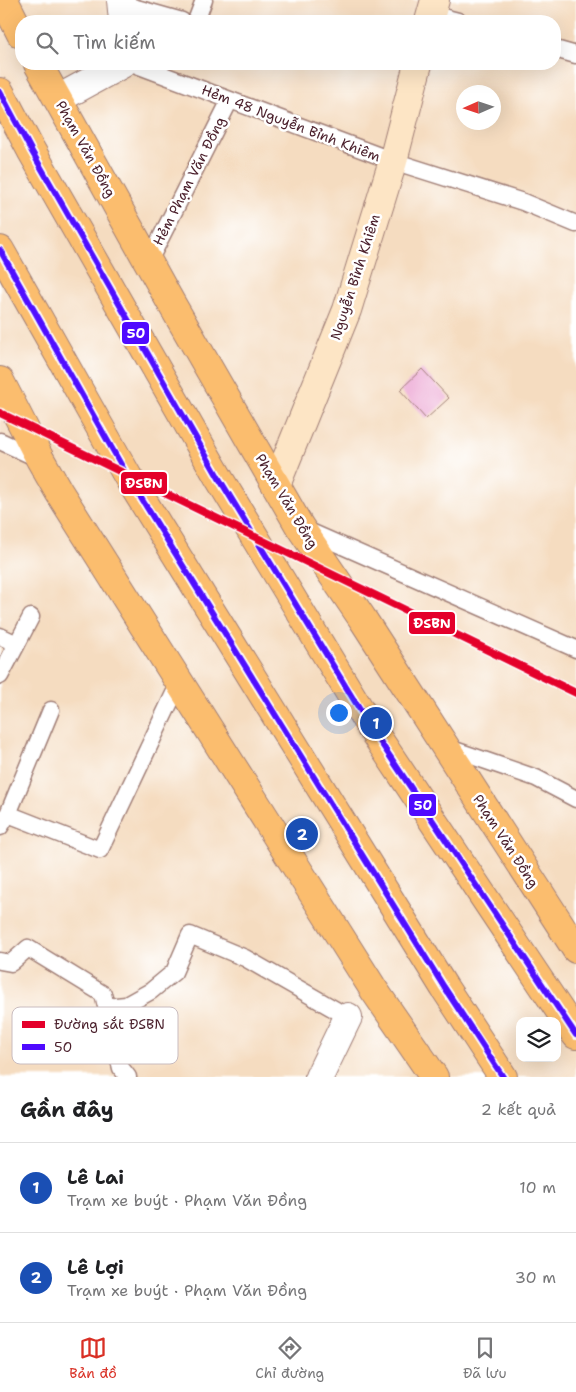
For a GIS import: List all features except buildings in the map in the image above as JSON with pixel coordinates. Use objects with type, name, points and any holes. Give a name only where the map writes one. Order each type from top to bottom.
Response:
[{"type":"main road","points":[[4,0],[15,22]]},
{"type":"main road","name":"Phạm Văn Đồng","points":[[42,70],[148,262],[300,527],[446,747],[576,949]]},
{"type":"main road","points":[[0,92],[31,150],[220,480],[371,728],[576,1035]]},
{"type":"main road","points":[[0,250],[128,477],[444,987],[503,1077]]},
{"type":"main road","points":[[0,381],[40,459],[178,683],[374,990],[434,1077]]},
{"type":"street","points":[[58,98],[111,70]]},
{"type":"street","name":"Nguyễn Bỉnh Khiêm","points":[[276,485],[347,310],[393,161],[416,70]]},
{"type":"street","points":[[319,1077],[348,1017]]},
{"type":"lane","points":[[198,15],[204,0]]},
{"type":"lane","points":[[122,8],[154,15]]},
{"type":"lane","points":[[561,51],[576,55]]},
{"type":"lane","name":"Hẻm 48 Nguyễn Bỉnh Khiêm","points":[[150,70],[393,161],[523,202],[576,224]]},
{"type":"lane","name":"Hẻm Phạm Văn Đồng","points":[[148,262],[230,100]]},
{"type":"lane","points":[[0,441],[40,459]]},
{"type":"lane","points":[[300,527],[576,649]]},
{"type":"lane","points":[[0,676],[32,617]]},
{"type":"lane","points":[[0,636],[18,644]]},
{"type":"lane","points":[[51,710],[4,821],[100,850],[178,683]]},
{"type":"lane","points":[[446,747],[536,778],[576,799]]},
{"type":"lane","points":[[0,962],[10,963],[28,948],[103,994],[106,1007],[126,1005],[151,991],[174,972],[190,935],[245,958],[348,1017]]},
{"type":"lane","points":[[120,1064],[128,1077]]},
{"type":"rail line","name":"ĐSBN","points":[[0,413],[576,693]]},
{"type":"transit line","name":"50","points":[[0,92],[31,150],[220,480],[371,728],[576,1035]]},
{"type":"transit line","name":"50","points":[[0,250],[128,477],[444,987],[503,1077]]},
{"type":"place","name":"Lê Lai","points":[[376,723]]},
{"type":"place","name":"Lê Lợi","points":[[302,834]]}]
